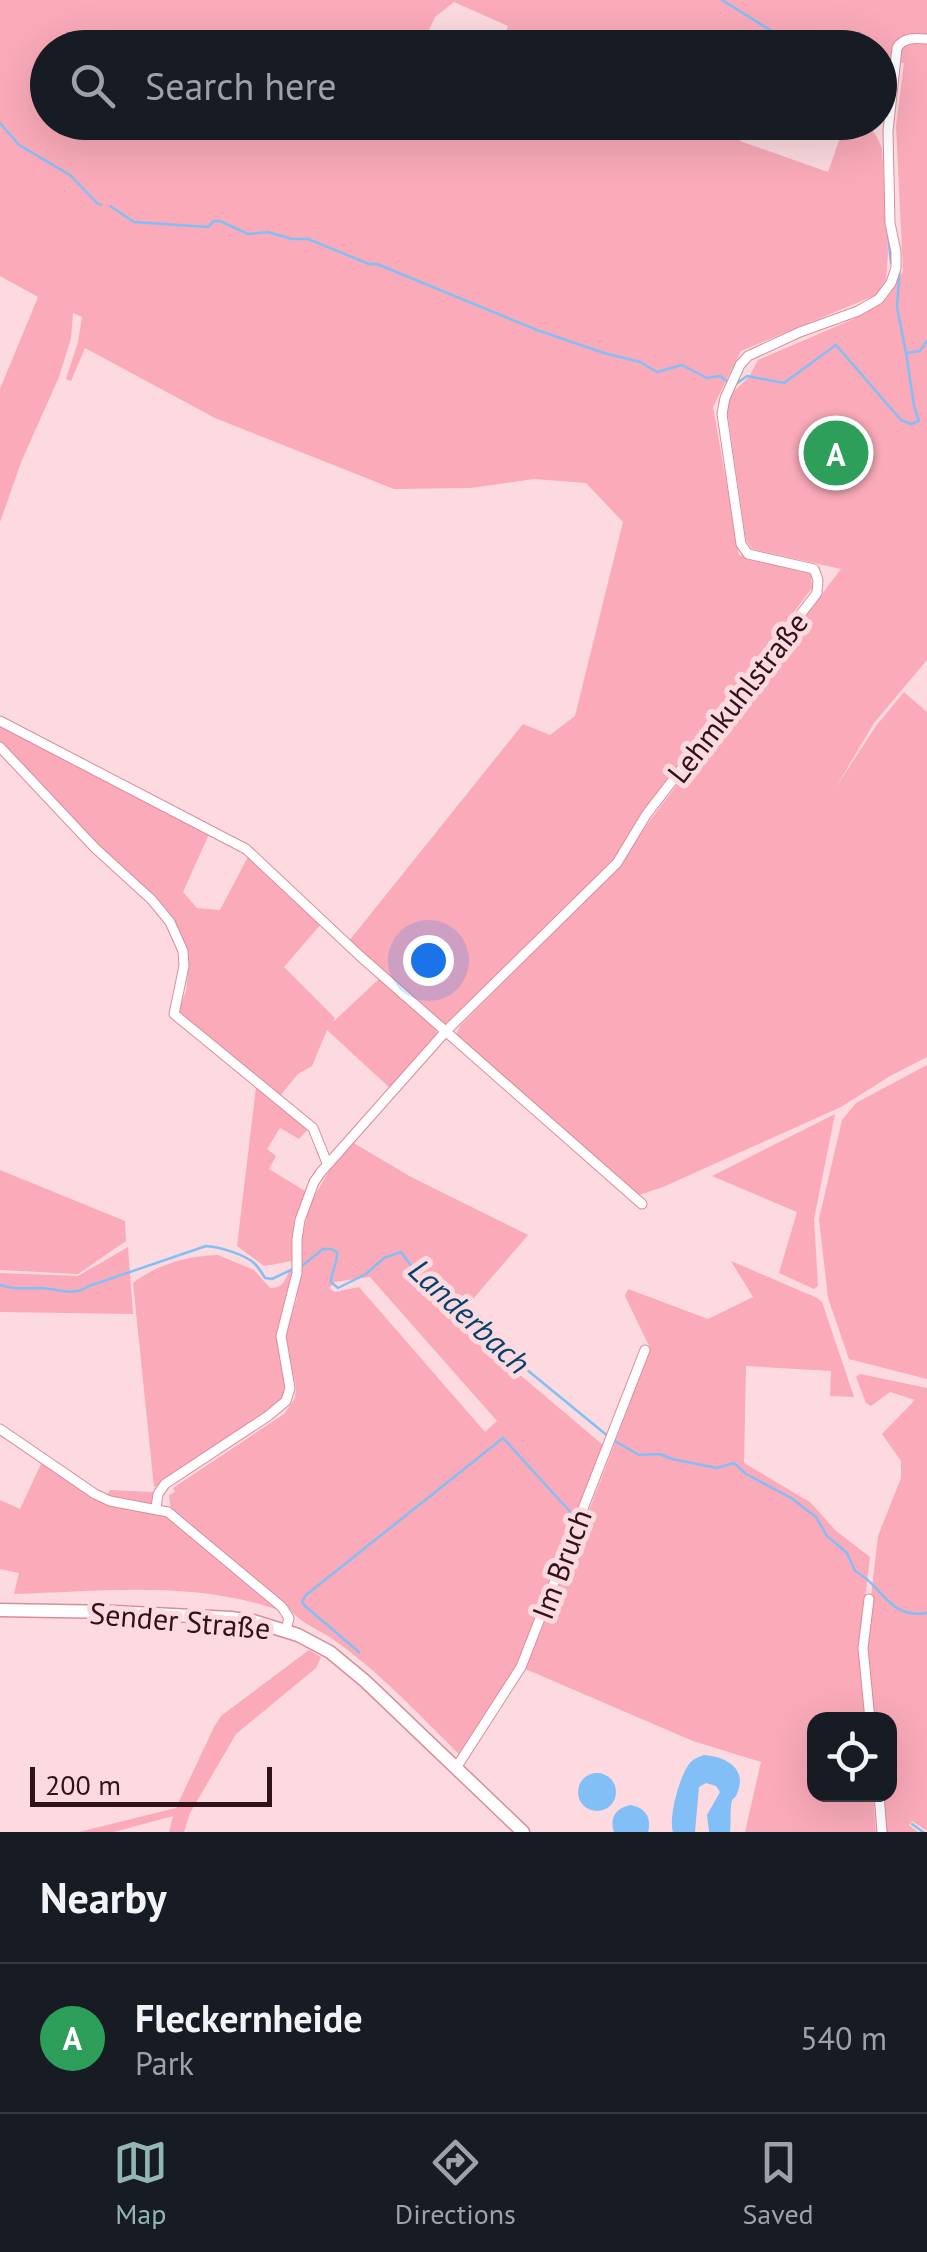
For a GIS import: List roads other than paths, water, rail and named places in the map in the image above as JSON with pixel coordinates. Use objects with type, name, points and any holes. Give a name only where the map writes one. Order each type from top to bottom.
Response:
[{"type":"main road","name":"Sender Straße","points":[[0,1610],[231,1618],[286,1630],[330,1652],[354,1671],[523,1832]]},
{"type":"street","name":"Lehmkuhlstraße","points":[[897,48],[904,41],[927,39]]},
{"type":"street","name":"Lehmkuhlstraße","points":[[156,1508],[158,1494],[165,1484],[286,1401],[290,1388],[281,1336],[297,1273],[300,1220],[314,1182],[327,1164],[446,1031],[617,863],[646,815],[817,593],[814,570],[748,554],[741,544],[722,414],[725,398],[748,356],[858,310],[879,298],[891,283],[896,252],[890,223],[888,140]]},
{"type":"street","points":[[0,722],[246,849],[360,956],[642,1204]]},
{"type":"street","points":[[0,747],[170,922],[178,936],[184,966],[174,1014],[313,1128],[327,1164]]},
{"type":"street","name":"Im Bruch","points":[[456,1768],[520,1667],[645,1350]]},
{"type":"street","points":[[0,1429],[95,1494],[168,1512],[282,1607],[289,1618],[286,1630]]},
{"type":"street","points":[[869,1600],[863,1648],[869,1712]]},
{"type":"street","points":[[879,1802],[882,1832]]},
{"type":"water","points":[[704,1755],[731,1764],[739,1775],[738,1791],[731,1806],[730,1832],[709,1832],[707,1815],[720,1792],[706,1783],[699,1787],[695,1832],[673,1832],[682,1776],[691,1762]]},
{"type":"water","points":[[597,1773],[610,1779],[616,1792],[610,1805],[597,1811],[584,1805],[578,1792],[584,1779]]},
{"type":"water","points":[[630,1805],[646,1814],[648,1832],[614,1832],[615,1814]]},
{"type":"waterway","points":[[722,0],[770,30]]},
{"type":"waterway","points":[[0,123],[19,145],[70,175],[101,205]]},
{"type":"waterway","points":[[110,206],[134,222],[208,227],[220,221],[248,234],[268,232],[308,239],[537,330],[640,362],[657,372],[682,365],[707,378],[720,376],[728,382]]},
{"type":"waterway","points":[[888,235],[891,263]]},
{"type":"waterway","points":[[900,265],[897,307],[906,353],[920,351],[927,341]]},
{"type":"waterway","points":[[736,384],[747,376],[784,383],[836,345],[901,420],[911,424],[919,421],[906,353]]},
{"type":"waterway","name":"Landerbach","points":[[0,1285],[77,1291],[206,1246],[245,1257],[265,1278],[272,1279],[295,1268]]},
{"type":"waterway","name":"Landerbach","points":[[302,1266],[323,1249],[337,1252],[331,1282],[338,1288],[366,1274],[384,1258],[401,1252],[419,1276],[456,1305],[463,1316],[479,1325],[609,1437]]},
{"type":"waterway","points":[[359,1652],[305,1606],[302,1602],[306,1595],[503,1438],[574,1516]]},
{"type":"waterway","name":"Landerbach","points":[[615,1441],[639,1455],[660,1454],[717,1468],[734,1463],[816,1517],[827,1536],[847,1553],[855,1571],[894,1606],[903,1611],[927,1613]]},
{"type":"waterway","points":[[912,1824],[923,1832]]},
{"type":"place","name":"Fleckernheide","points":[[836,453]]}]
